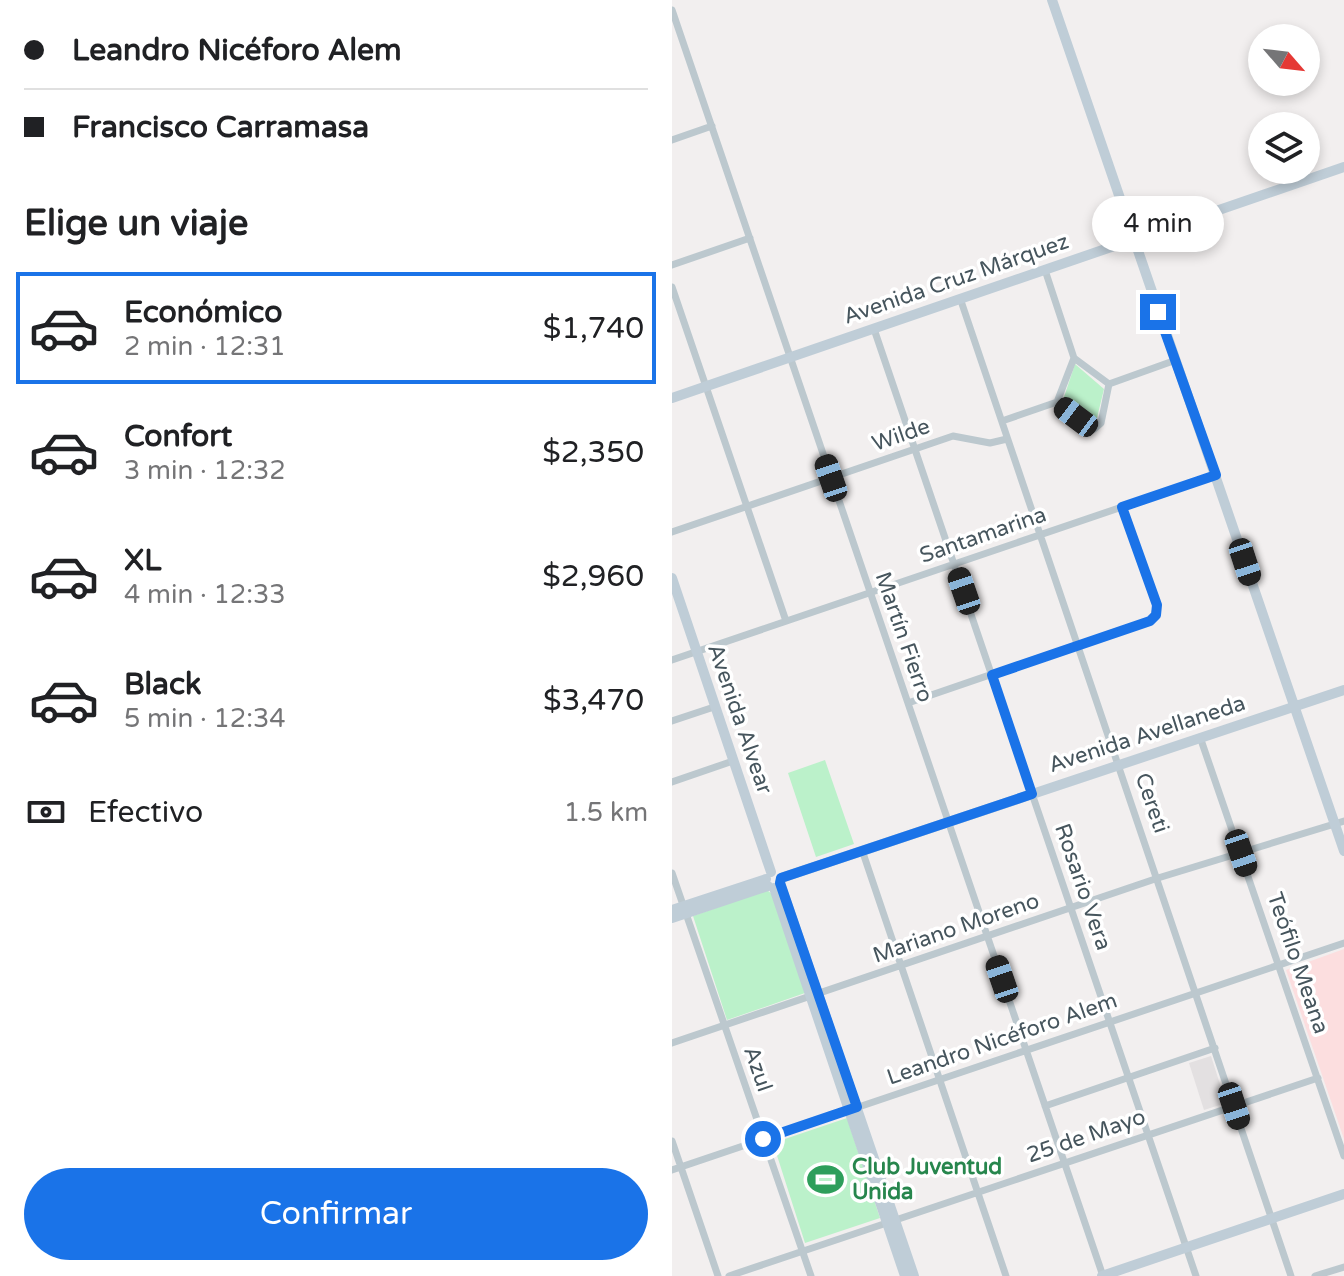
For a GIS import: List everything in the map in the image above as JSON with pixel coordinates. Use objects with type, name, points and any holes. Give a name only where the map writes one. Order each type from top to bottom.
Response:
[{"type":"street","points":[[1052,0],[1293,707],[1340,822],[1344,851]]},
{"type":"street","name":"Martín Fierro","points":[[672,12],[1102,1276]]},
{"type":"street","points":[[672,140],[712,126]]},
{"type":"street","name":"Avenida Cruz Márquez","points":[[672,398],[1344,167]]},
{"type":"street","points":[[672,265],[750,238]]},
{"type":"street","points":[[1045,270],[1074,358],[1109,384]]},
{"type":"street","points":[[672,287],[786,621]]},
{"type":"street","name":"Cereti","points":[[960,298],[1291,1276]]},
{"type":"street","name":"Rosario Vera","points":[[874,329],[1196,1276]]},
{"type":"street","points":[[1002,421],[1057,402],[1074,358]]},
{"type":"street","points":[[1109,384],[1176,360]]},
{"type":"street","points":[[1057,402],[1094,429],[1101,423],[1109,384]]},
{"type":"street","name":"Wilde","points":[[672,532],[953,436],[964,436],[984,443],[1007,439]]},
{"type":"street","name":"Santamarina","points":[[672,660],[1216,475]]},
{"type":"street","points":[[908,703],[1150,621],[1156,615],[1157,605],[1122,507]]},
{"type":"street","name":"Avenida Alvear","points":[[672,578],[773,881],[891,1221],[914,1276]]},
{"type":"street","name":"Avenida Avellaneda","points":[[672,918],[685,910],[1344,690]]},
{"type":"street","points":[[672,721],[714,707]]},
{"type":"street","name":"Teófilo Meana","points":[[1200,737],[1344,1156]]},
{"type":"street","points":[[672,782],[733,761]]},
{"type":"street","name":"Mariano Moreno","points":[[672,1043],[1158,878],[1340,822]]},
{"type":"street","points":[[862,850],[1006,1276]]},
{"type":"street","name":"Azul","points":[[672,873],[811,1276]]},
{"type":"street","name":"Avenida Avellaneda","points":[[672,910],[685,910]]},
{"type":"street","name":"Leandro Nicéforo Alem","points":[[672,1170],[1344,943]]},
{"type":"street","points":[[1045,1106],[1215,1048]]},
{"type":"street","name":"25 de Mayo","points":[[729,1276],[1318,1078]]},
{"type":"street","points":[[672,1141],[718,1276]]},
{"type":"street","points":[[1121,1276],[1344,1197]]},
{"type":"street","name":"Avenida Alvear","points":[[891,1221],[905,1276]]},
{"type":"street","points":[[1102,1276],[1188,1251]]},
{"type":"street","points":[[1315,1276],[1344,1267]]},
{"type":"shaded area","points":[[1344,949],[1344,1139],[1286,970]]},
{"type":"shaded area","points":[[1211,1056],[1226,1103],[1204,1110],[1189,1063]]},
{"type":"green space","points":[[1075,364],[1104,389],[1096,422],[1092,424],[1063,400]]},
{"type":"green space","points":[[825,760],[854,844],[816,857],[788,773]]},
{"type":"green space","points":[[767,890],[773,895],[805,993],[727,1020],[693,916]]},
{"type":"green space","name":"Club Juventud Unida","points":[[847,1118],[880,1218],[805,1243],[773,1143]]},
{"type":"place","name":"Club Juventud Unida","points":[[826,1180]]},
{"type":"route","points":[[763,1139],[857,1107],[780,883],[781,878],[1032,794],[992,675],[1150,621],[1156,615],[1157,605],[1122,507],[1216,475],[1158,312]]}]
